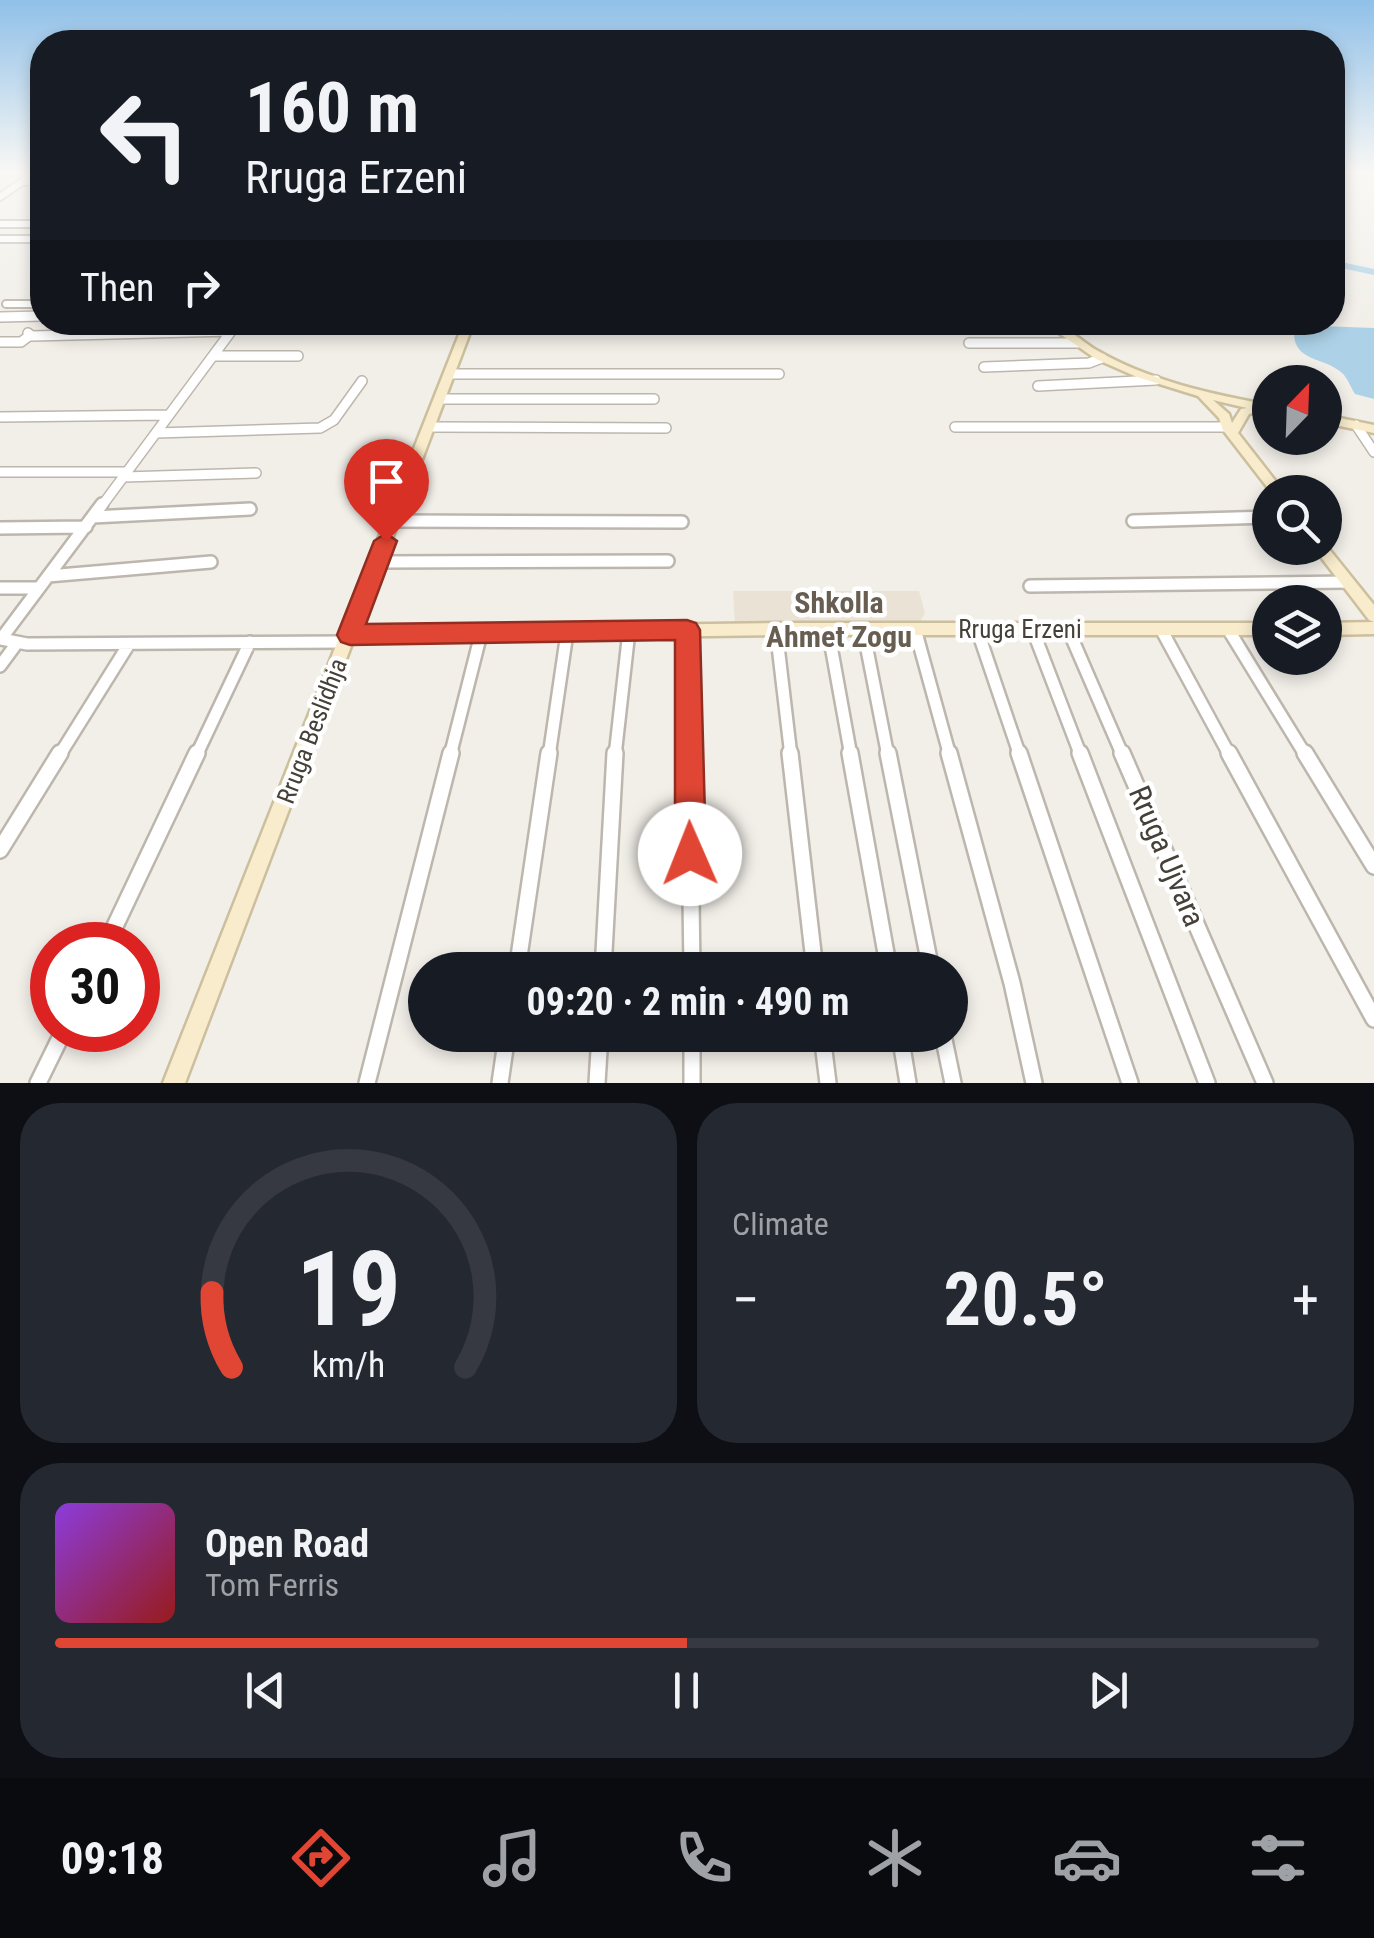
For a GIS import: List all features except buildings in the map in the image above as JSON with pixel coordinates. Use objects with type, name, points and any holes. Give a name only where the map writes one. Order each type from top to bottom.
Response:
[{"type":"street","points":[[0,224],[30,224]]},
{"type":"street","points":[[0,239],[30,238]]},
{"type":"street","points":[[6,304],[30,304]]},
{"type":"street","points":[[0,318],[30,318]]},
{"type":"street","points":[[0,342],[21,342],[30,333]]},
{"type":"street","points":[[229,335],[1,636],[17,643],[129,644],[348,638]]},
{"type":"street","name":"Rruga Beslidhja","points":[[174,1083],[464,335]]},
{"type":"street","points":[[1067,335],[1102,358],[1222,406],[1244,413],[1252,411]]},
{"type":"street","points":[[970,344],[1078,343]]},
{"type":"street","points":[[213,356],[298,356]]},
{"type":"street","points":[[984,366],[1080,364],[1102,358]]},
{"type":"street","points":[[450,374],[780,374]]},
{"type":"street","points":[[1038,386],[1156,380]]},
{"type":"street","points":[[156,433],[320,428],[334,420],[362,381]]},
{"type":"street","points":[[440,400],[654,399]]},
{"type":"street","points":[[1222,406],[1252,407]]},
{"type":"street","points":[[1222,406],[1230,430],[1265,475]]},
{"type":"street","points":[[1230,430],[1244,413]]},
{"type":"street","points":[[0,417],[169,415]]},
{"type":"street","points":[[1342,422],[1374,430]]},
{"type":"street","points":[[1356,425],[1374,452]]},
{"type":"street","points":[[429,427],[666,428]]},
{"type":"street","points":[[955,427],[1230,430]]},
{"type":"street","points":[[0,472],[256,473]]},
{"type":"street","points":[[0,528],[250,509]]},
{"type":"street","points":[[1133,521],[1252,518]]},
{"type":"street","points":[[394,520],[682,522]]},
{"type":"street","points":[[378,562],[668,561]]},
{"type":"street","points":[[48,576],[211,562]]},
{"type":"street","points":[[1334,565],[1374,616]]},
{"type":"street","points":[[1030,586],[1348,582]]},
{"type":"street","points":[[0,588],[38,588]]},
{"type":"street","points":[[1032,628],[1207,1083]]},
{"type":"street","name":"Rruga Ujvara","points":[[1068,628],[1266,1083]]},
{"type":"street","points":[[1342,628],[1374,628]]},
{"type":"street","points":[[776,629],[813,952]]},
{"type":"street","name":"Rruga Erzeni","points":[[348,638],[776,629],[1252,629]]},
{"type":"street","points":[[828,629],[886,952]]},
{"type":"street","points":[[862,629],[927,952]]},
{"type":"street","points":[[915,629],[1012,983],[1034,1083]]},
{"type":"street","points":[[977,629],[1130,1083]]},
{"type":"street","points":[[1161,629],[1374,1019]]},
{"type":"street","points":[[1228,629],[1374,866]]},
{"type":"street","points":[[687,630],[692,952]]},
{"type":"street","points":[[604,952],[617,725],[629,631]]},
{"type":"street","points":[[520,952],[567,633]]},
{"type":"street","points":[[367,1083],[481,634]]},
{"type":"street","points":[[117,922],[250,642]]},
{"type":"street","points":[[0,666],[17,643]]},
{"type":"street","points":[[0,850],[129,644]]},
{"type":"street","points":[[38,1083],[53,1052]]},
{"type":"street","points":[[500,1083],[505,1052]]},
{"type":"street","points":[[597,1083],[599,1052]]},
{"type":"street","points":[[692,1052],[692,1083]]},
{"type":"street","points":[[824,1052],[828,1083]]},
{"type":"street","points":[[903,1052],[908,1083]]},
{"type":"street","points":[[947,1052],[953,1083]]},
{"type":"shaded area","points":[[733,591],[919,591],[925,613],[919,624],[735,625]]},
{"type":"water","points":[[1345,327],[1374,328],[1374,399],[1355,394],[1342,373],[1342,365],[1329,365],[1299,349],[1294,335],[1345,335]]},
{"type":"waterway","points":[[1345,266],[1374,272]]},
{"type":"district","name":"Shkolla Ahmet Zogu","points":[[839,619]]},
{"type":"route","points":[[386,541],[350,635],[687,630],[690,854]]}]
